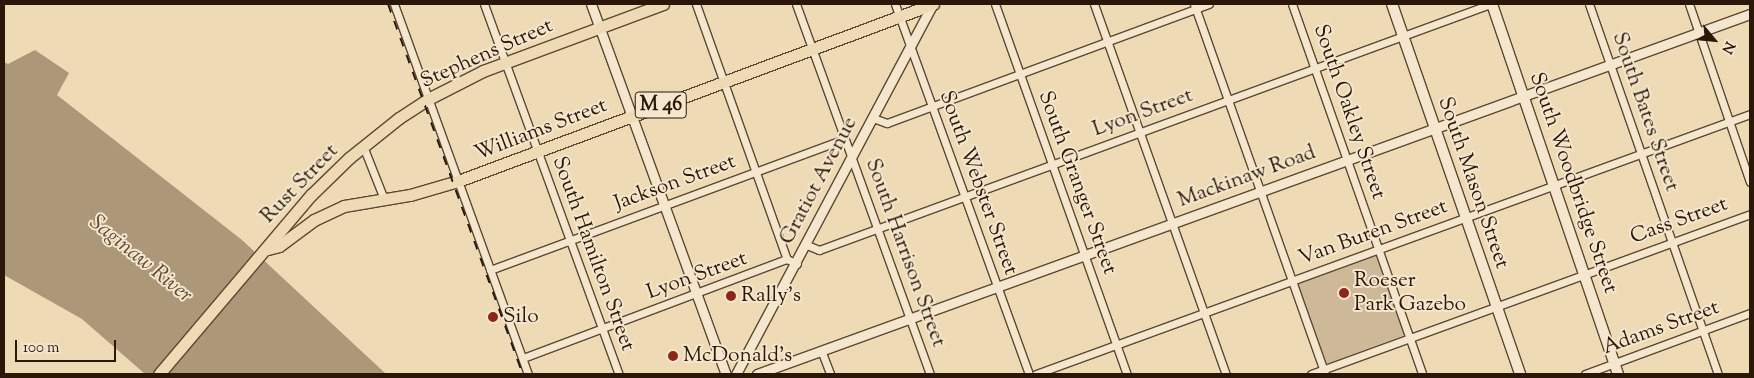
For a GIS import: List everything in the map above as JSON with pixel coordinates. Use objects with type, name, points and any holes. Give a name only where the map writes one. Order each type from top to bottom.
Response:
[{"type":"highway","name":"Stephens Street","points":[[363,146],[428,99],[506,63],[663,4]]},
{"type":"highway","name":"Williams Street","points":[[268,249],[279,246],[324,214],[344,206],[384,199],[458,181],[933,4]]},
{"type":"highway","name":"Rust Street","points":[[268,249],[311,196],[363,146]]},
{"type":"highway","name":"M 46","points":[[158,374],[268,249]]},
{"type":"main road","name":"South Mason Street","points":[[1392,4],[1520,374]]},
{"type":"main road","name":"South Woodbridge Street","points":[[1491,4],[1616,363],[1618,374]]},
{"type":"street","points":[[394,4],[528,374]]},
{"type":"street","name":"South Hamilton Street","points":[[484,4],[618,374]]},
{"type":"street","points":[[591,4],[726,374]]},
{"type":"street","points":[[696,4],[787,259],[797,264]]},
{"type":"street","name":"South Harrison Street","points":[[796,4],[930,374]]},
{"type":"street","name":"South Webster Street","points":[[895,4],[1029,374]]},
{"type":"street","name":"Gratiot Avenue","points":[[736,374],[797,264],[933,4]]},
{"type":"street","name":"South Granger Street","points":[[995,4],[1127,374]]},
{"type":"street","points":[[1094,4],[1226,374]]},
{"type":"street","points":[[874,118],[887,123],[1107,42],[1195,6],[1209,4]]},
{"type":"street","name":"South Oakley Street","points":[[1292,4],[1422,374]]},
{"type":"street","name":"Lyon Street","points":[[807,245],[819,250],[1491,4]]},
{"type":"street","name":"South Bates Street","points":[[1590,4],[1718,374]]},
{"type":"street","points":[[1689,4],[1750,182]]},
{"type":"street","points":[[1195,6],[1324,372]]},
{"type":"street","name":"Mackinaw Road","points":[[757,374],[1750,14]]},
{"type":"street","name":"Van Buren Street","points":[[1036,374],[1750,114]]},
{"type":"street","name":"Jackson Street","points":[[490,270],[844,139]]},
{"type":"street","points":[[363,146],[384,199]]},
{"type":"street","name":"Cass Street","points":[[1311,374],[1324,372],[1495,306],[1750,214]]},
{"type":"street","name":"Lyon Street","points":[[523,358],[602,330],[695,293],[778,265],[787,259]]},
{"type":"street","name":"Adams Street","points":[[1585,374],[1750,313]]},
{"type":"street","points":[[822,350],[830,374]]},
{"type":"shaded area","points":[[1376,255],[1405,335],[1326,364],[1296,284]]},
{"type":"water","name":"Saginaw River","points":[[35,50],[69,73],[57,95],[242,240],[386,374],[145,374],[82,319],[4,275],[4,62],[8,64]]},
{"type":"railway","points":[[388,4],[523,374]]},
{"type":"place","name":"Roeser Park Gazebo","points":[[1344,293]]},
{"type":"place","name":"Rally's","points":[[731,296]]},
{"type":"place","name":"Silo","points":[[493,317]]},
{"type":"place","name":"McDonald's","points":[[673,356]]}]
